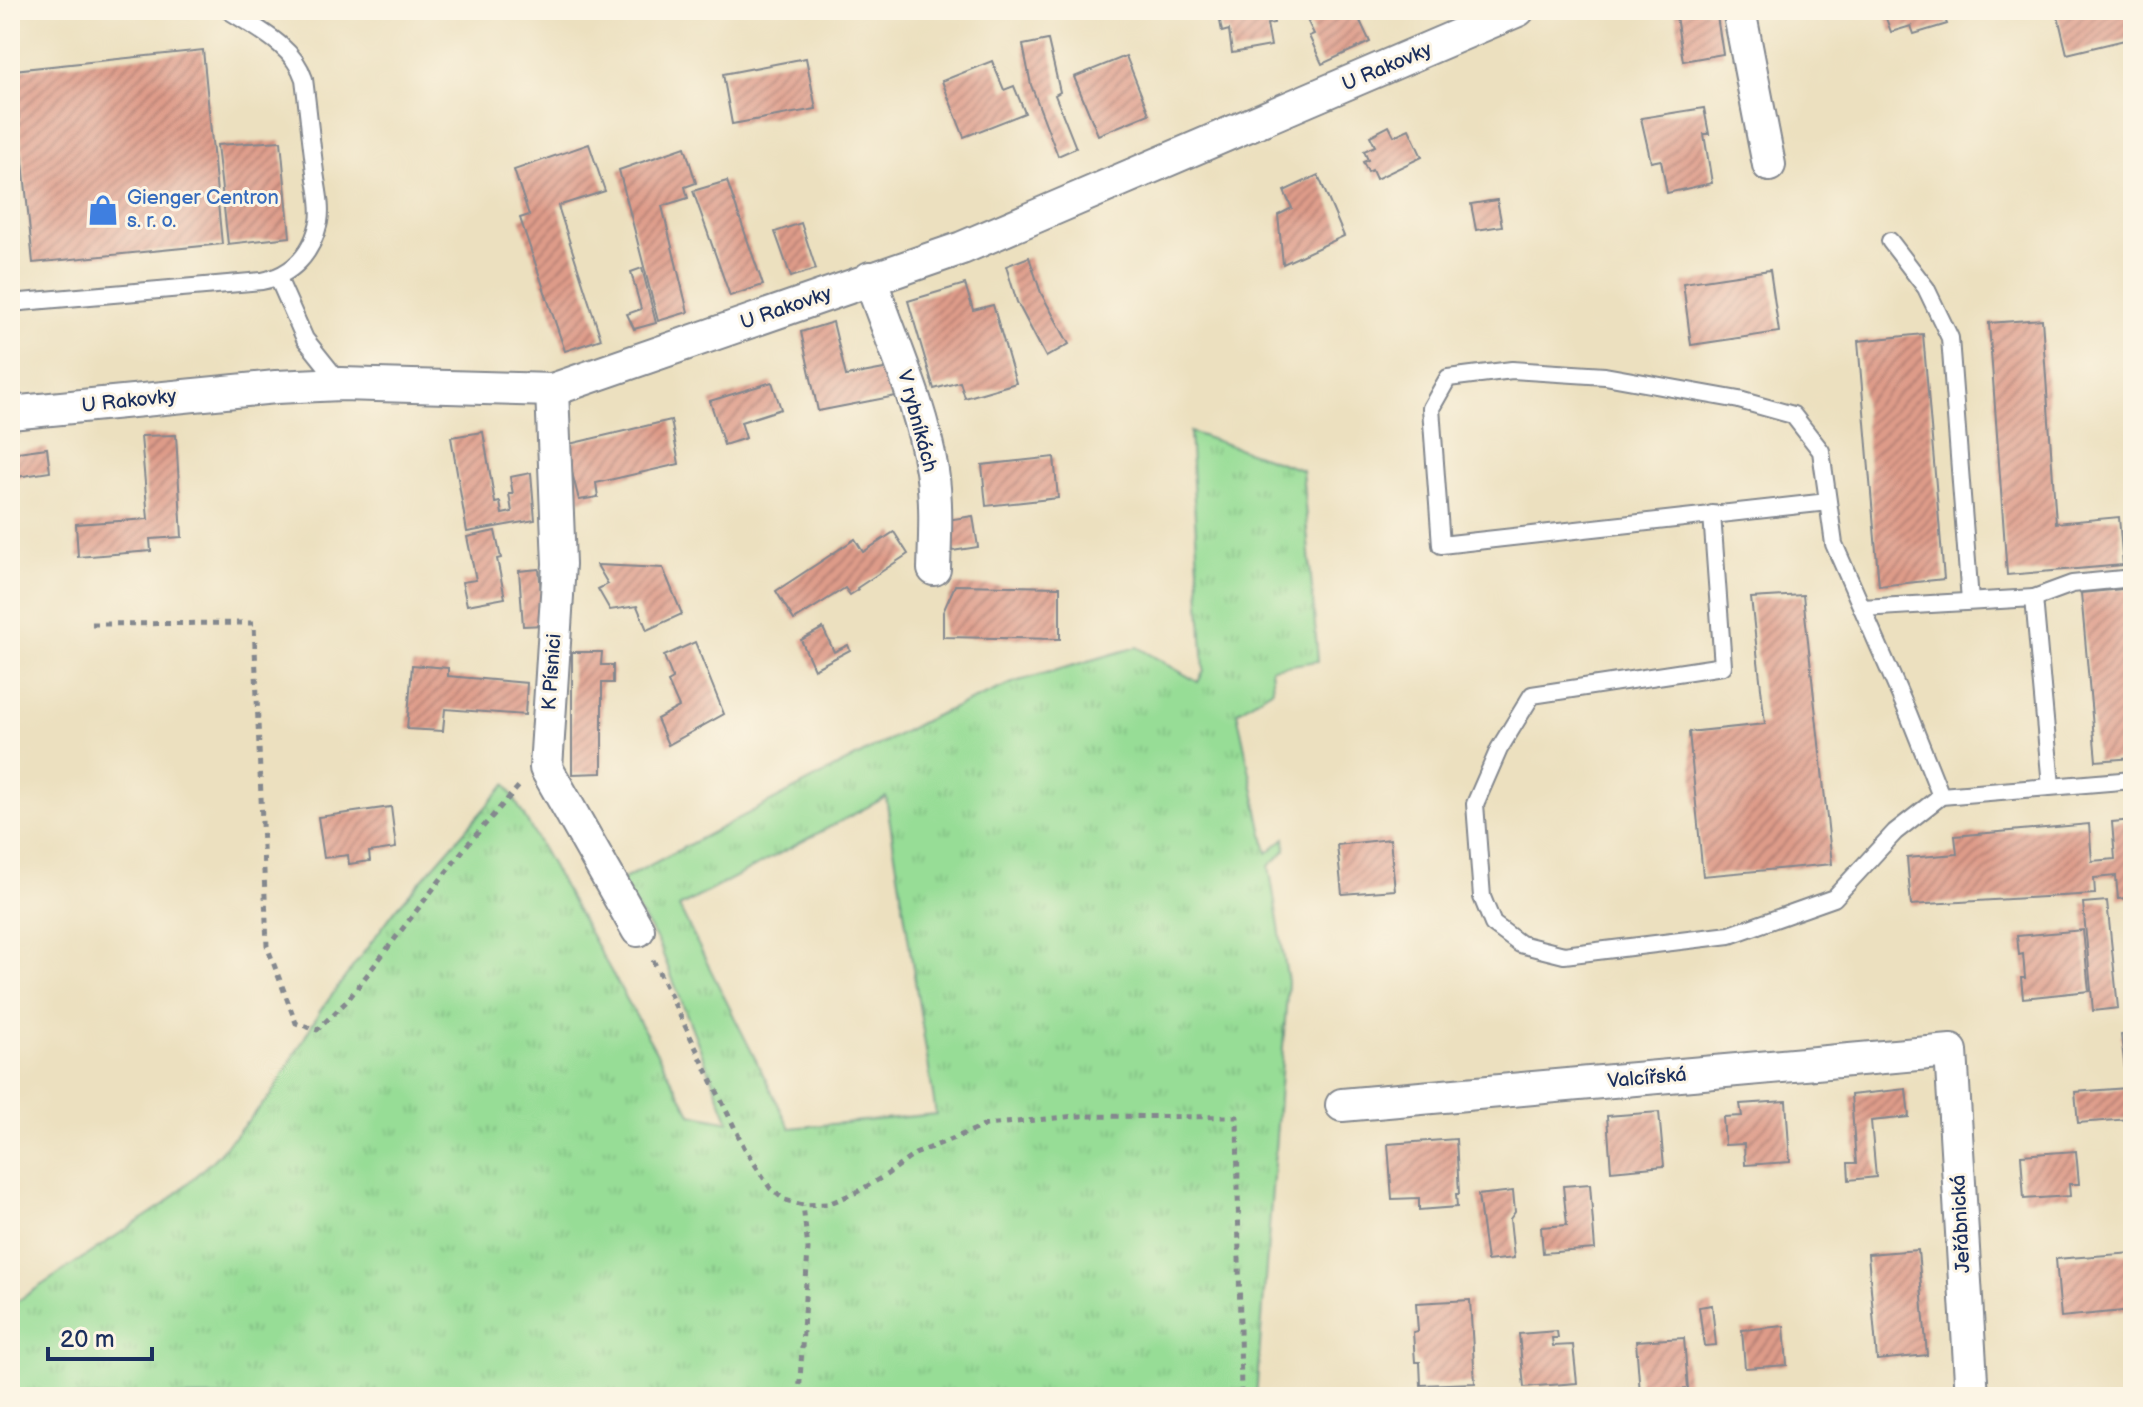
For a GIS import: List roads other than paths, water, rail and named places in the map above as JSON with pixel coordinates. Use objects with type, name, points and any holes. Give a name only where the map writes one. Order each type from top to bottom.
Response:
[{"type":"street","name":"U Rakovky","points":[[10,413],[262,388],[341,384],[552,390],[962,248],[1518,10]]},
{"type":"street","points":[[1739,10],[1769,165]]},
{"type":"street","name":"V rybníkách","points":[[870,278],[906,372],[924,433],[933,474],[934,569]]},
{"type":"street","name":"K Písnici","points":[[552,390],[559,564],[546,768],[638,930]]},
{"type":"street","name":"Valcířská","points":[[1342,1105],[1951,1051]]},
{"type":"street","name":"Jeřábnická","points":[[1951,1051],[1972,1397]]},
{"type":"lane","points":[[10,303],[278,278],[300,262],[319,221],[320,207],[304,79],[299,63],[288,51],[228,10]]},
{"type":"lane","points":[[1890,241],[1926,288],[1950,338],[1970,601]]},
{"type":"lane","points":[[278,278],[305,339],[341,384]]},
{"type":"lane","points":[[1828,502],[1441,545],[1431,408],[1448,378],[1512,370],[1605,376],[1739,400],[1793,415],[1821,451],[1834,544],[1941,796]]},
{"type":"lane","points":[[1712,514],[1723,666],[1532,695],[1499,749],[1475,804],[1482,897],[1493,924],[1520,944],[1564,955],[1730,935],[1834,898],[1895,832],[1941,796],[2133,780]]},
{"type":"lane","points":[[1862,608],[2034,598],[2072,584],[2133,578]]},
{"type":"lane","points":[[2034,598],[2051,786]]},
{"type":"place","name":"Gienger Centron s. r. o.","points":[[103,210]]}]
